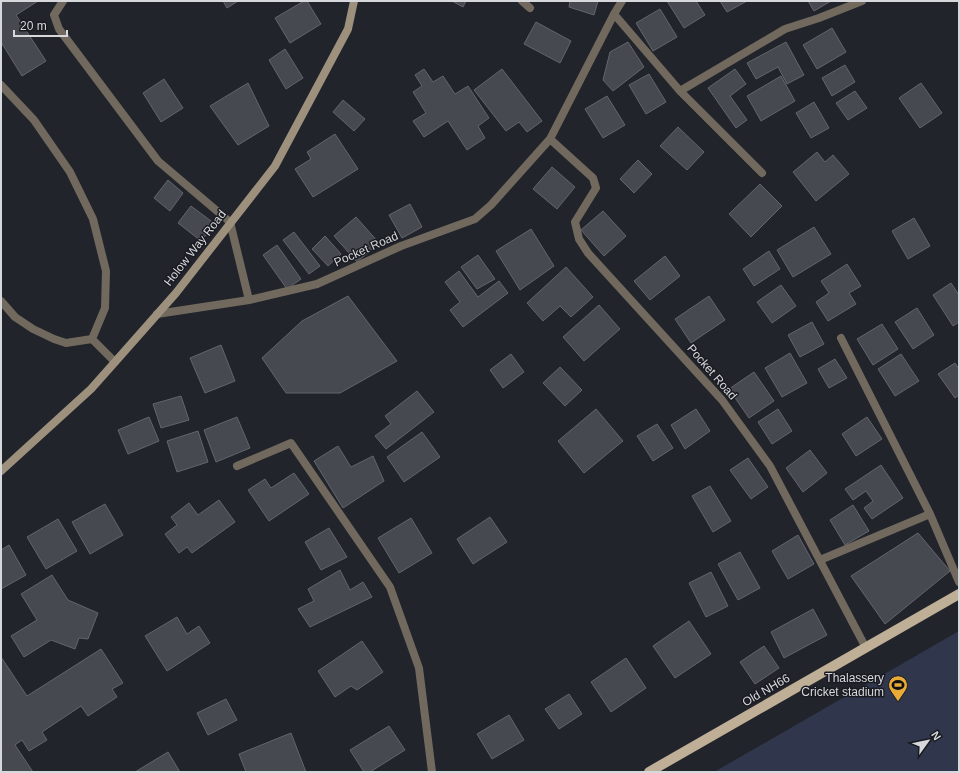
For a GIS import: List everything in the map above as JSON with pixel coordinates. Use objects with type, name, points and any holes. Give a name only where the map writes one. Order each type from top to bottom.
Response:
[{"type":"main road","name":"Old NH66","points":[[649,772],[959,594]]},
{"type":"street","points":[[63,1],[54,15],[59,29],[158,161],[230,222],[249,300]]},
{"type":"street","name":"Holow Way Road","points":[[1,471],[91,388],[115,362],[176,293],[275,166],[348,29],[354,1]]},
{"type":"street","points":[[522,1],[530,8]]},
{"type":"street","name":"Pocket Road","points":[[157,314],[249,300],[317,284],[401,246],[475,219],[491,205],[550,139],[622,1]]},
{"type":"street","points":[[680,91],[786,28],[819,18],[862,1]]},
{"type":"street","points":[[614,14],[680,91],[762,173]]},
{"type":"street","points":[[1,85],[38,126],[70,172],[93,218],[106,271],[105,308],[92,339]]},
{"type":"street","name":"Pocket Road","points":[[550,139],[593,178],[596,188],[575,222],[579,239],[588,253],[722,400],[770,466],[866,648]]},
{"type":"street","points":[[1,301],[15,317],[33,329],[54,339],[66,343],[92,339]]},
{"type":"street","points":[[841,338],[930,514],[959,582]]},
{"type":"street","points":[[92,339],[115,362]]},
{"type":"street","points":[[237,466],[291,444],[390,587],[419,668],[432,772]]},
{"type":"street","points":[[820,560],[930,514]]},
{"type":"shaded area","name":"Thalassery Cricket stadium","points":[[959,631],[959,772],[714,772]]},
{"type":"building","points":[[1,1],[38,1],[16,15],[46,61],[22,76],[1,42]]},
{"type":"building","points":[[223,1],[238,1],[227,8]]},
{"type":"building","points":[[304,1],[307,1],[321,24],[290,43],[275,18]]},
{"type":"building","points":[[452,1],[466,1],[463,7]]},
{"type":"building","points":[[570,1],[598,1],[594,15],[569,7]]},
{"type":"building","points":[[667,1],[696,1],[705,15],[684,28]]},
{"type":"building","points":[[720,1],[747,1],[727,12]]},
{"type":"building","points":[[808,1],[831,1],[814,11]]},
{"type":"building","points":[[660,9],[677,37],[653,51],[636,23]]},
{"type":"building","points":[[536,22],[571,41],[560,63],[524,44]]},
{"type":"building","points":[[832,28],[846,52],[817,69],[803,45]]},
{"type":"building","points":[[628,42],[644,67],[613,91],[603,80],[610,52]]},
{"type":"building","points":[[786,42],[804,75],[787,84],[778,67],[756,79],[747,63]]},
{"type":"building","points":[[285,49],[303,78],[286,89],[269,60]]},
{"type":"building","points":[[845,65],[855,82],[832,96],[822,78]]},
{"type":"building","points":[[424,69],[433,82],[443,76],[455,94],[468,86],[489,118],[478,126],[485,138],[467,150],[448,121],[424,137],[413,121],[426,113],[413,92],[422,86],[415,75]]},
{"type":"building","points":[[502,69],[542,121],[527,132],[519,122],[506,131],[474,90]]},
{"type":"building","points":[[735,69],[746,84],[730,96],[747,120],[736,128],[708,88]]},
{"type":"building","points":[[649,74],[666,102],[646,114],[629,85]]},
{"type":"building","points":[[781,76],[795,101],[761,121],[747,96]]},
{"type":"building","points":[[164,79],[183,108],[161,122],[143,93]]},
{"type":"building","points":[[248,83],[269,126],[238,145],[210,106]]},
{"type":"building","points":[[921,83],[942,113],[920,128],[899,98]]},
{"type":"building","points":[[855,91],[867,108],[848,120],[836,103]]},
{"type":"building","points":[[607,96],[625,125],[603,138],[585,109]]},
{"type":"building","points":[[343,100],[365,119],[354,131],[333,112]]},
{"type":"building","points":[[814,102],[829,128],[811,138],[796,113]]},
{"type":"building","points":[[678,127],[704,152],[687,170],[660,146]]},
{"type":"building","points":[[335,134],[358,169],[313,197],[295,169],[311,159],[307,152]]},
{"type":"building","points":[[817,152],[825,162],[833,155],[849,174],[816,201],[793,172]]},
{"type":"building","points":[[638,160],[652,174],[634,193],[620,179]]},
{"type":"building","points":[[552,167],[575,187],[557,209],[533,189]]},
{"type":"building","points":[[168,180],[183,193],[170,211],[154,198]]},
{"type":"building","points":[[760,184],[782,206],[751,237],[729,214]]},
{"type":"building","points":[[410,204],[422,227],[402,238],[389,215]]},
{"type":"building","points":[[191,206],[215,224],[201,241],[178,223]]},
{"type":"building","points":[[603,211],[626,236],[604,256],[581,230]]},
{"type":"building","points":[[356,217],[379,243],[357,262],[334,236]]},
{"type":"building","points":[[914,218],[930,246],[908,259],[892,231]]},
{"type":"building","points":[[814,227],[831,254],[793,277],[777,250]]},
{"type":"building","points":[[531,229],[554,266],[520,290],[496,251]]},
{"type":"building","points":[[294,232],[320,266],[309,274],[283,240]]},
{"type":"building","points":[[325,236],[341,254],[328,266],[312,249]]},
{"type":"building","points":[[277,245],[301,279],[287,289],[263,255]]},
{"type":"building","points":[[769,251],[780,269],[754,286],[743,269]]},
{"type":"building","points":[[478,255],[495,279],[477,289],[461,267]]},
{"type":"building","points":[[665,256],[680,276],[650,300],[634,281]]},
{"type":"building","points":[[847,264],[861,286],[849,293],[856,304],[828,321],[816,302],[829,293],[821,281]]},
{"type":"building","points":[[566,267],[593,297],[571,317],[560,306],[543,321],[527,303]]},
{"type":"building","points":[[459,271],[478,297],[499,281],[508,293],[463,327],[450,310],[460,302],[445,282]]},
{"type":"building","points":[[951,283],[959,295],[959,322],[953,326],[933,295]]},
{"type":"building","points":[[781,285],[796,306],[772,323],[757,302]]},
{"type":"building","points":[[348,296],[397,361],[340,393],[286,393],[262,358],[302,321]]},
{"type":"building","points":[[709,296],[725,320],[691,343],[675,319]]},
{"type":"building","points":[[599,305],[620,329],[584,361],[563,337]]},
{"type":"building","points":[[917,308],[934,335],[913,349],[895,322]]},
{"type":"building","points":[[812,322],[824,344],[800,357],[788,335]]},
{"type":"building","points":[[882,324],[898,349],[873,365],[857,339]]},
{"type":"building","points":[[221,345],[235,381],[205,393],[190,358]]},
{"type":"building","points":[[790,353],[807,383],[782,397],[765,368]]},
{"type":"building","points":[[511,354],[524,372],[503,388],[490,370]]},
{"type":"building","points":[[901,354],[919,381],[895,396],[878,369]]},
{"type":"building","points":[[835,359],[847,378],[829,388],[818,369]]},
{"type":"building","points":[[955,363],[959,369],[959,395],[955,398],[938,374]]},
{"type":"building","points":[[560,367],[582,390],[565,406],[543,383]]},
{"type":"building","points":[[754,372],[774,401],[749,418],[729,389]]},
{"type":"building","points":[[417,391],[434,412],[386,449],[375,436],[391,424],[385,416]]},
{"type":"building","points":[[181,396],[189,420],[161,428],[153,404]]},
{"type":"building","points":[[596,409],[623,441],[584,473],[558,441]]},
{"type":"building","points":[[696,409],[710,431],[685,449],[671,425]]},
{"type":"building","points":[[778,409],[792,431],[772,444],[758,422]]},
{"type":"building","points":[[149,417],[159,441],[128,454],[118,430]]},
{"type":"building","points":[[237,417],[250,448],[216,462],[204,430]]},
{"type":"building","points":[[867,417],[882,439],[856,456],[842,434]]},
{"type":"building","points":[[657,424],[673,448],[653,461],[637,436]]},
{"type":"building","points":[[198,431],[208,462],[177,472],[167,441]]},
{"type":"building","points":[[422,432],[440,457],[404,482],[387,457]]},
{"type":"building","points":[[338,446],[351,467],[373,456],[384,481],[343,508],[314,461]]},
{"type":"building","points":[[810,450],[827,473],[803,492],[786,468]]},
{"type":"building","points":[[748,458],[768,487],[751,499],[730,470]]},
{"type":"building","points":[[881,465],[903,498],[872,519],[864,508],[873,501],[866,491],[853,500],[845,489]]},
{"type":"building","points":[[294,473],[309,494],[269,521],[248,490],[265,479],[271,488]]},
{"type":"building","points":[[710,486],[731,521],[713,532],[692,496]]},
{"type":"building","points":[[219,500],[235,522],[192,553],[187,547],[179,553],[165,534],[177,525],[171,517],[189,503],[198,515]]},
{"type":"building","points":[[105,504],[123,535],[90,554],[72,522]]},
{"type":"building","points":[[853,505],[869,531],[845,545],[830,520]]},
{"type":"building","points":[[490,517],[507,542],[473,564],[457,539]]},
{"type":"building","points":[[411,518],[432,553],[399,573],[378,538]]},
{"type":"building","points":[[58,519],[77,551],[46,569],[27,537]]},
{"type":"building","points":[[329,528],[347,557],[321,570],[305,542]]},
{"type":"building","points":[[918,533],[950,571],[885,624],[851,576]]},
{"type":"building","points":[[798,535],[814,564],[788,579],[772,551]]},
{"type":"building","points":[[9,545],[26,575],[1,589],[1,550]]},
{"type":"building","points":[[740,552],[760,588],[738,600],[718,564]]},
{"type":"building","points":[[340,570],[350,590],[363,582],[372,597],[310,627],[298,609],[314,601],[308,589]]},
{"type":"building","points":[[711,572],[728,606],[706,617],[689,583]]},
{"type":"building","points":[[52,575],[68,600],[98,613],[88,639],[79,638],[75,649],[51,640],[24,657],[11,636],[37,620],[21,594]]},
{"type":"building","points":[[813,609],[827,635],[784,658],[771,632]]},
{"type":"building","points":[[177,617],[187,634],[199,626],[210,643],[167,671],[145,636]]},
{"type":"building","points":[[689,621],[711,654],[675,678],[653,646]]},
{"type":"building","points":[[362,641],[383,672],[357,690],[351,686],[335,697],[318,671]]},
{"type":"building","points":[[764,646],[779,668],[755,684],[740,662]]},
{"type":"building","points":[[101,649],[123,683],[112,689],[117,697],[88,716],[81,706],[42,732],[47,740],[29,751],[22,740],[15,745],[33,772],[1,772],[1,657],[27,696]]},
{"type":"building","points":[[626,658],[646,688],[611,712],[591,682]]},
{"type":"building","points":[[569,694],[582,714],[559,729],[545,709]]},
{"type":"building","points":[[226,699],[237,720],[208,735],[197,713]]},
{"type":"building","points":[[509,715],[524,740],[492,759],[477,734]]},
{"type":"building","points":[[389,726],[405,750],[370,772],[364,772],[350,750]]},
{"type":"building","points":[[291,733],[306,772],[246,772],[239,754]]},
{"type":"building","points":[[168,752],[180,772],[135,772]]},
{"type":"place","name":"Thalassery Cricket stadium","points":[[898,702]]}]
